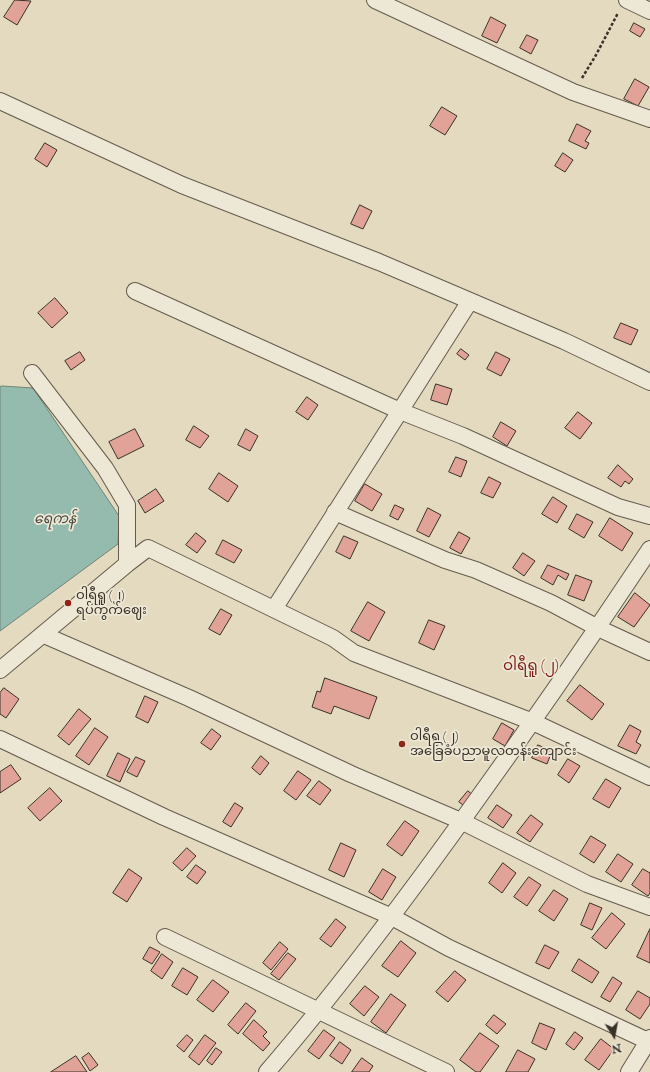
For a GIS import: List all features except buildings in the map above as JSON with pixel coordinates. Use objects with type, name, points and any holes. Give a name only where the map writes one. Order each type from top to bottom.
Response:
[{"type":"street","points":[[375,0],[573,92],[650,119]]},
{"type":"street","points":[[624,3],[650,11]]},
{"type":"street","points":[[0,101],[182,185],[372,259],[564,341],[650,382]]},
{"type":"street","points":[[135,291],[400,412],[463,436],[618,507],[650,516]]},
{"type":"street","points":[[274,609],[470,301]]},
{"type":"street","points":[[32,373],[104,468],[127,505],[127,564]]},
{"type":"street","points":[[335,512],[445,560],[476,570],[551,603],[598,628],[650,652]]},
{"type":"street","points":[[0,670],[148,548],[333,638],[354,653],[533,722],[650,777]]},
{"type":"street","points":[[266,1072],[318,1012],[392,917],[533,722],[650,549]]},
{"type":"street","points":[[44,635],[182,695],[351,774],[461,821],[587,884],[650,907]]},
{"type":"street","points":[[0,739],[164,817],[392,917],[449,948],[649,1040],[629,1072]]},
{"type":"street","points":[[165,937],[318,1012],[446,1072]]},
{"type":"path","points":[[573,92],[596,55],[624,3]]},
{"type":"water","name":"ရေကန်","points":[[0,387],[33,388],[119,516],[118,544],[0,631]]},
{"type":"place","name":"ဝါရီရူ (၂) ရပ်ကွက်ဈေး","points":[[68,603]]},
{"type":"place","name":"ဝါရီရူ (၂) အခြေခံပညာမူလတန်းကျောင်း","points":[[402,744]]},
{"type":"district","name":"ဝါရီရူ (၂)","points":[[531,667]]}]
